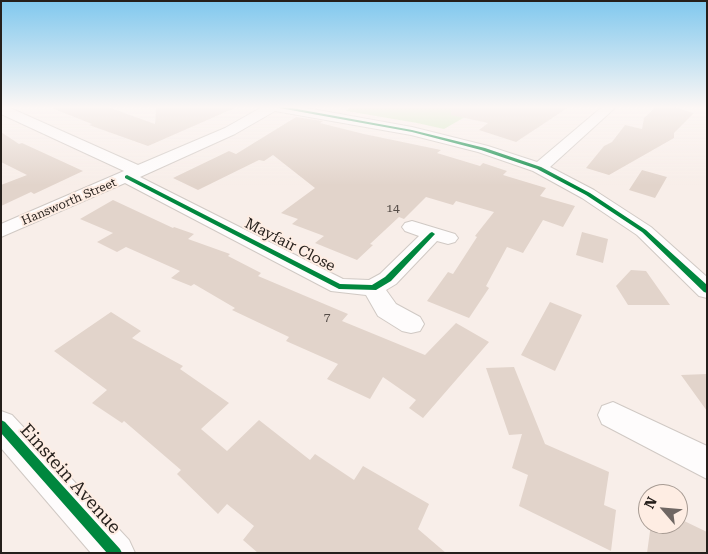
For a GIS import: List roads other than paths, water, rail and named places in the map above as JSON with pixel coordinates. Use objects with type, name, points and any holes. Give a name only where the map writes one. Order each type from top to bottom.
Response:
[{"type":"street","name":"Mayfair Close","points":[[49,133],[133,174],[340,286],[372,288]]},
{"type":"street","name":"Hansworth Street","points":[[1,231],[226,133]]},
{"type":"street","points":[[419,133],[483,149],[540,168],[588,194],[644,231],[706,288]]},
{"type":"street","points":[[540,168],[581,133]]},
{"type":"street","points":[[411,324],[387,310],[372,288],[388,279],[440,236],[412,227]]},
{"type":"street","points":[[613,415],[707,463]]},
{"type":"street","name":"Einstein Avenue","points":[[1,425],[116,553]]}]
